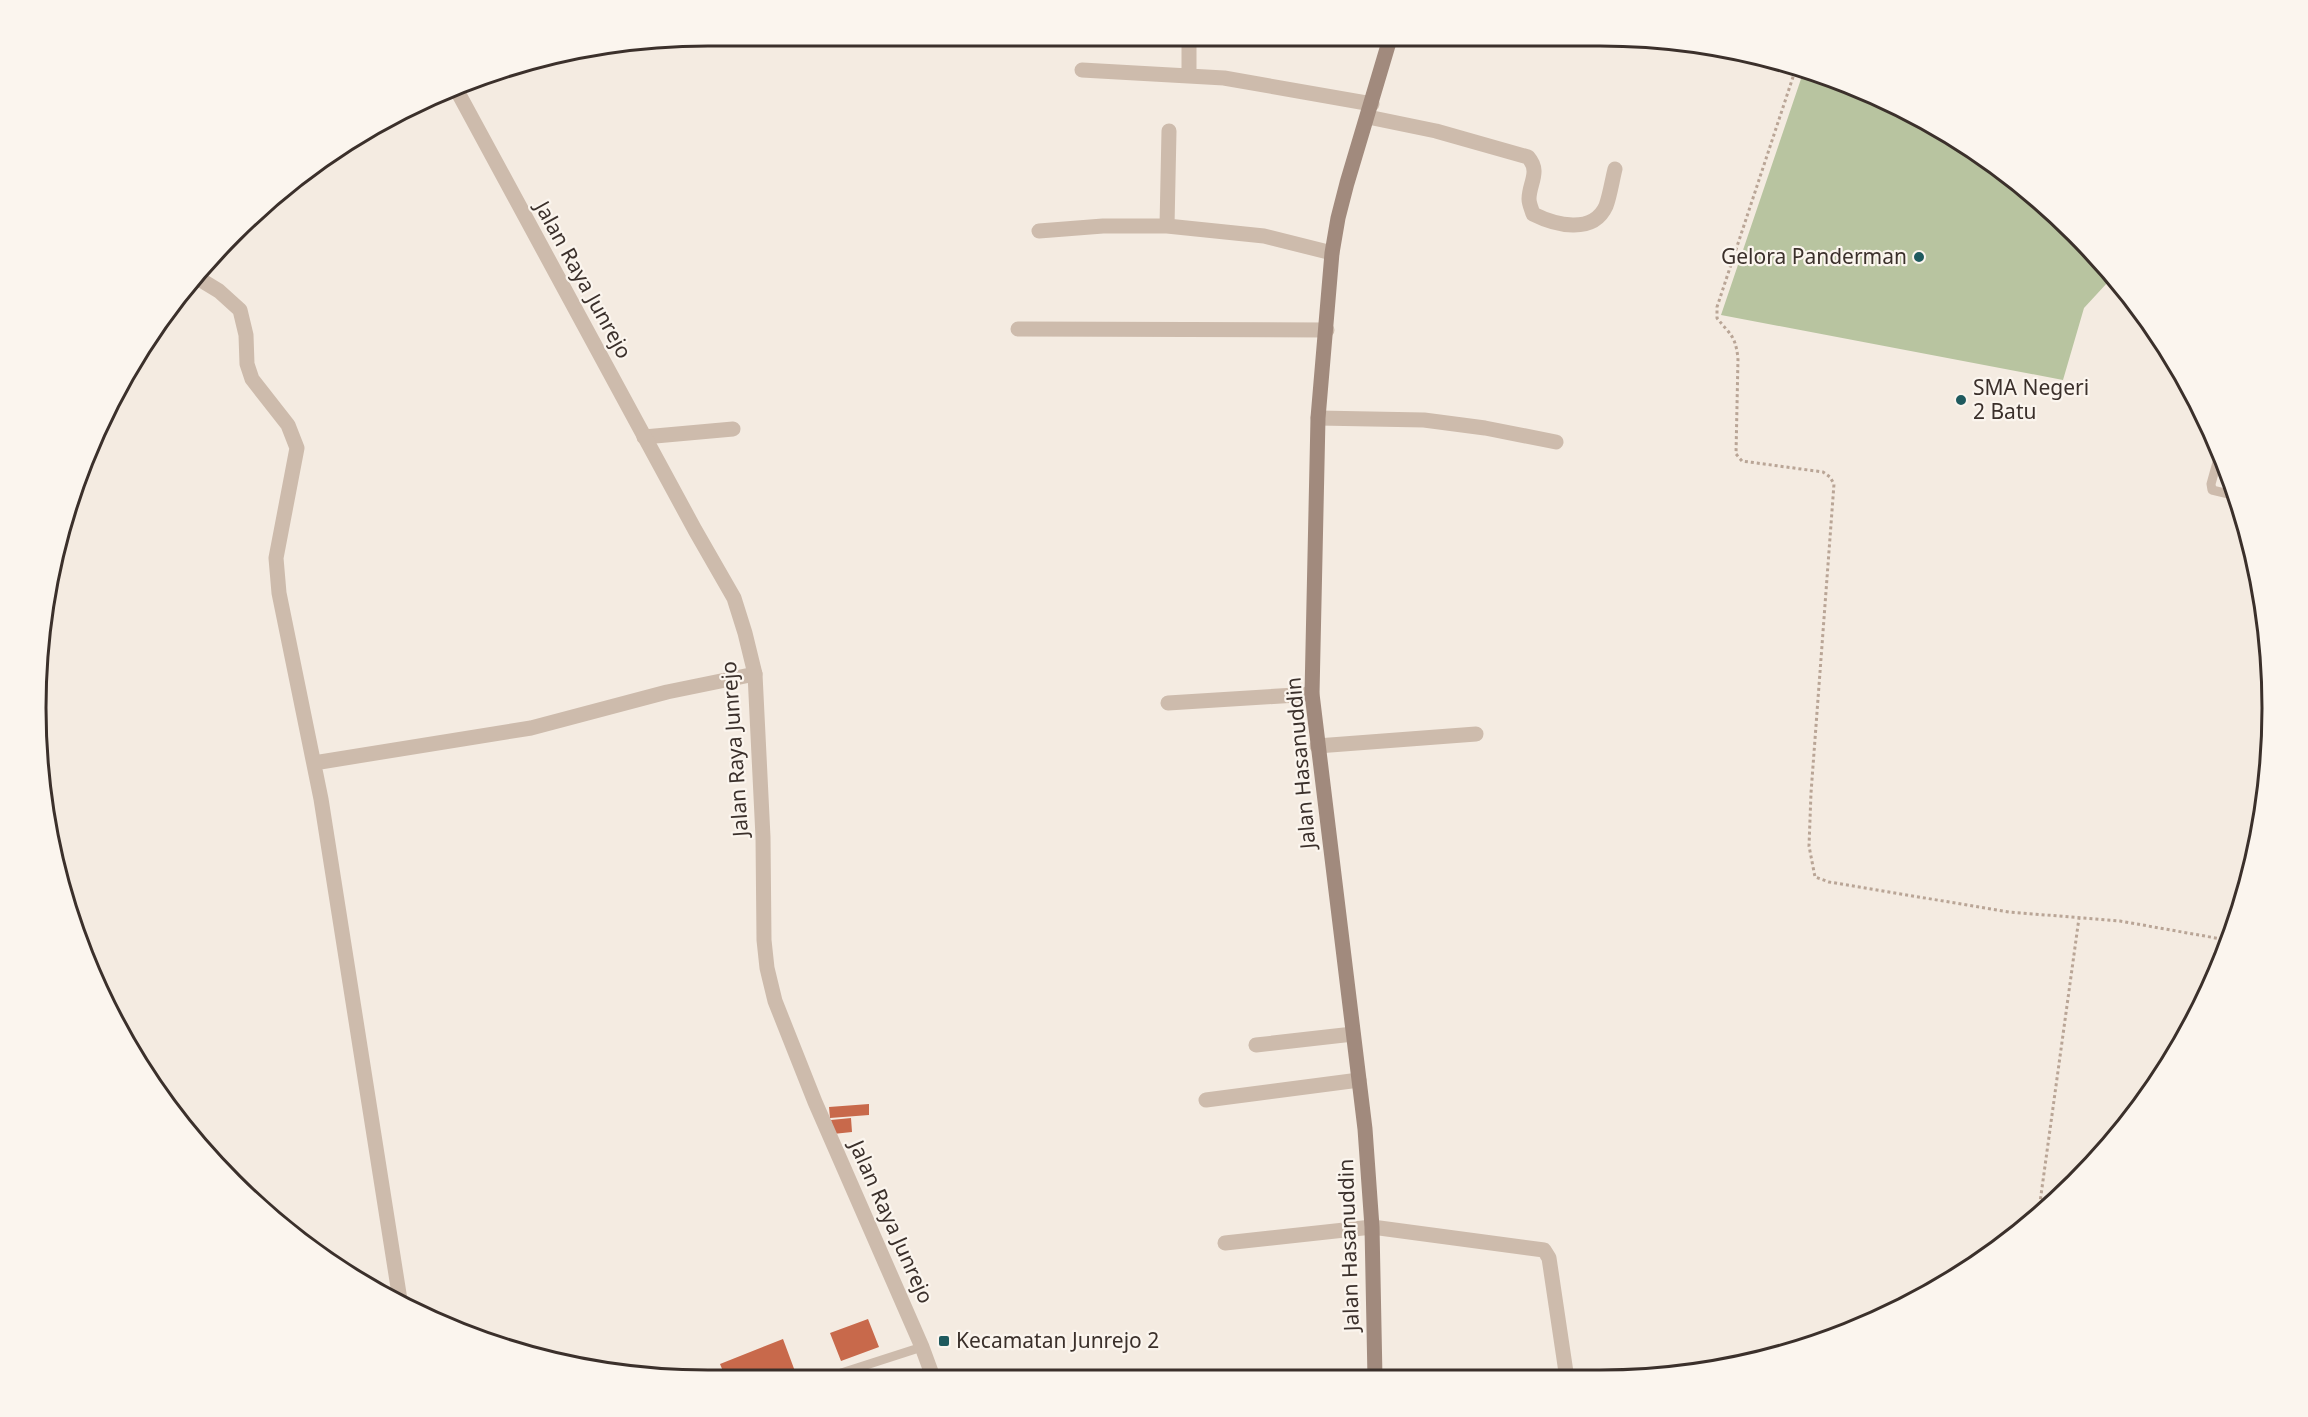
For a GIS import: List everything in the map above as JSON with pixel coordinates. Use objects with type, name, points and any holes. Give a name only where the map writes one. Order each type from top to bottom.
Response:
[{"type":"main road","name":"Jalan Hasanuddin","points":[[1375,1370],[1372,1227],[1359,1080],[1312,694],[1318,418],[1332,253],[1338,218],[1388,46]]},
{"type":"street","points":[[1189,46],[1190,75]]},
{"type":"street","points":[[1082,70],[1190,75],[1236,80],[1370,110],[1528,157],[1534,163],[1535,170],[1529,200],[1533,214],[1545,220],[1580,225],[1596,220],[1605,207],[1615,169]]},
{"type":"street","name":"Jalan Raya Junrejo","points":[[460,95],[644,437],[734,598],[747,640],[754,674],[763,837],[764,940],[767,968],[775,1001],[815,1102],[930,1370]]},
{"type":"street","points":[[1167,226],[1169,131]]},
{"type":"street","points":[[1039,231],[1103,226],[1167,226],[1264,236],[1332,253]]},
{"type":"street","points":[[203,282],[219,291],[240,310],[246,335],[247,364],[252,379],[288,425],[295,442],[297,453],[295,468],[276,558],[276,568],[280,600],[321,799],[399,1293]]},
{"type":"street","points":[[1018,329],[1326,330]]},
{"type":"street","points":[[1318,418],[1424,420],[1485,428],[1556,442]]},
{"type":"street","points":[[644,437],[733,429]]},
{"type":"street","points":[[314,763],[531,728],[644,697],[754,674]]},
{"type":"street","points":[[1168,703],[1312,694]]},
{"type":"street","points":[[1317,746],[1476,734]]},
{"type":"street","points":[[1256,1045],[1353,1035]]},
{"type":"street","points":[[1206,1100],[1359,1080]]},
{"type":"street","points":[[1225,1243],[1372,1227],[1540,1248],[1546,1251],[1550,1258],[1566,1370]]},
{"type":"lane","points":[[2216,469],[2212,490],[2225,493]]},
{"type":"lane","points":[[851,1370],[922,1347]]},
{"type":"path","points":[[1793,76],[1717,307],[1717,318],[1732,333],[1738,351],[1736,454],[1742,461],[1823,472],[1834,484],[1811,793],[1809,846],[1815,877],[1829,882],[2009,912],[2120,921],[2220,939]]},
{"type":"path","points":[[2040,1202],[2079,918]]},
{"type":"green space","name":"Gelora Panderman","points":[[1801,79],[1853,97],[1892,115],[1931,135],[1967,158],[2003,183],[2036,211],[2068,240],[2107,283],[2084,308],[2063,380],[1721,315]]},
{"type":"building","points":[[869,1104],[869,1115],[830,1118],[829,1107]]},
{"type":"building","points":[[851,1118],[852,1132],[833,1134],[831,1120]]},
{"type":"building","points":[[868,1319],[879,1347],[841,1361],[830,1333]]},
{"type":"building","points":[[783,1339],[795,1370],[722,1370],[720,1364]]},
{"type":"place","name":"Gelora Panderman","points":[[1919,257]]},
{"type":"place","name":"SMA Negeri 2 Batu","points":[[1961,400]]},
{"type":"place","name":"Kecamatan Junrejo 2","points":[[944,1341]]}]
